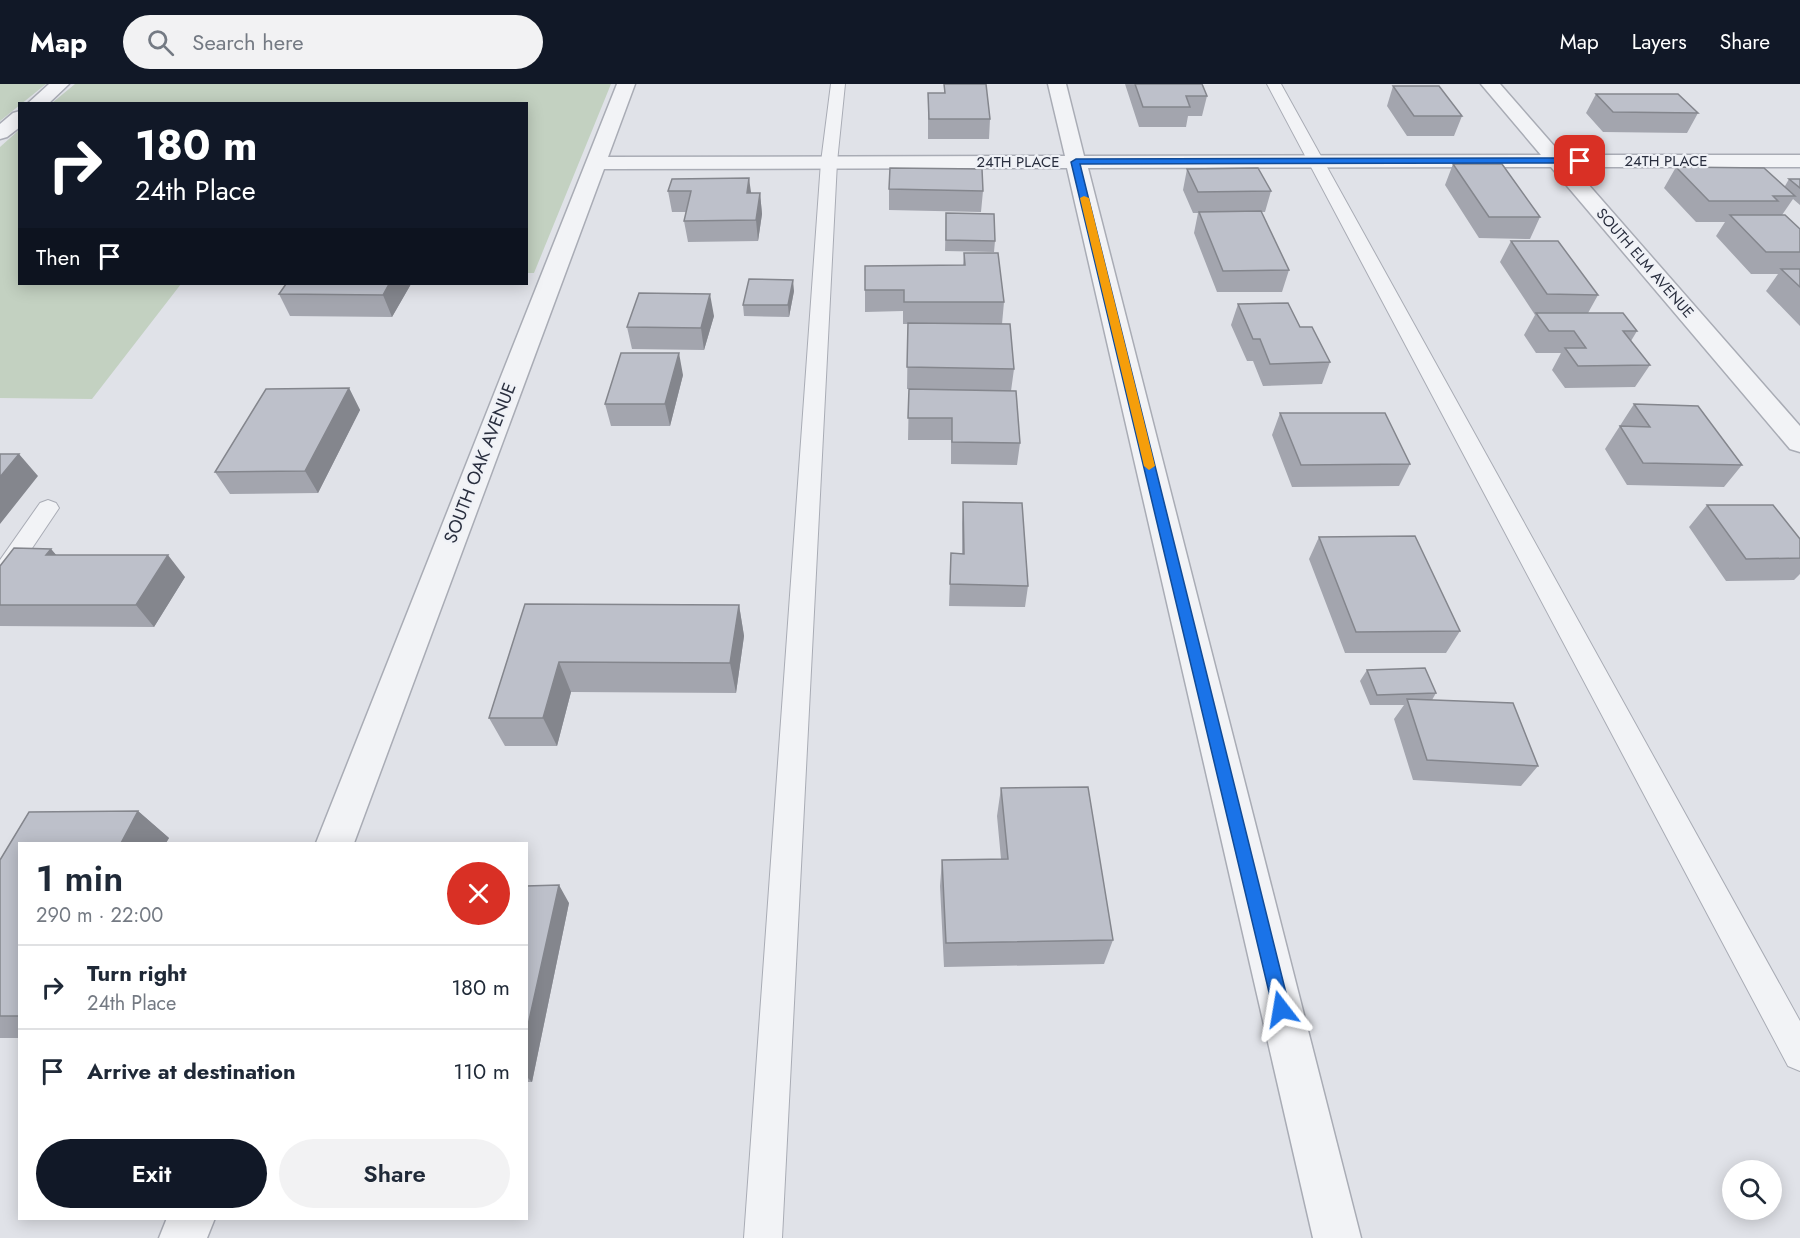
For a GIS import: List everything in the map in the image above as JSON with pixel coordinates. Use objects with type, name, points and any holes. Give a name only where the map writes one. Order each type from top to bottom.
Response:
[{"type":"street","points":[[38,102],[60,84]]},
{"type":"street","name":"SOUTH OAK AVENUE","points":[[335,842],[626,84]]},
{"type":"street","points":[[1057,84],[1337,1238]]},
{"type":"street","name":"SOUTH ELM AVENUE","points":[[1490,84],[1800,443]]},
{"type":"street","points":[[0,133],[18,119]]},
{"type":"street","name":"24TH PLACE","points":[[595,163],[1317,161],[1798,163]]},
{"type":"street","points":[[183,1238],[190,1220]]},
{"type":"lane","points":[[763,1238],[829,162],[838,84]]},
{"type":"lane","points":[[1274,84],[1800,1054]]},
{"type":"lane","points":[[0,578],[48,508]]},
{"type":"green space","points":[[0,84],[46,84],[24,102],[18,102],[18,107],[0,121]]},
{"type":"green space","points":[[75,84],[611,84],[534,273],[528,273],[528,102],[53,102]]},
{"type":"green space","points":[[18,131],[18,285],[180,285],[92,399],[0,398],[0,147]]},
{"type":"building","points":[[944,84],[986,84],[990,119],[929,119],[928,93],[945,93]]},
{"type":"building","points":[[1135,84],[1202,84],[1207,96],[1186,96],[1190,107],[1143,107]]},
{"type":"building","points":[[1393,86],[1439,86],[1462,116],[1414,116]]},
{"type":"building","points":[[1596,94],[1678,94],[1698,113],[1613,112]]},
{"type":"building","points":[[1453,164],[1502,164],[1540,217],[1489,217]]},
{"type":"building","points":[[1676,167],[1764,168],[1795,196],[1773,196],[1778,201],[1709,201]]},
{"type":"building","points":[[890,168],[982,169],[983,191],[889,189]]},
{"type":"building","points":[[1258,168],[1271,191],[1198,192],[1187,169]]},
{"type":"building","points":[[749,178],[747,193],[760,193],[756,220],[684,221],[691,191],[668,191],[672,179]]},
{"type":"building","points":[[1789,179],[1800,179],[1800,188]]},
{"type":"building","points":[[1261,211],[1289,270],[1223,271],[1199,212]]},
{"type":"building","points":[[946,213],[994,214],[995,241],[946,240]]},
{"type":"building","points":[[1730,215],[1785,215],[1800,229],[1800,252],[1766,252]]},
{"type":"building","points":[[1511,241],[1558,241],[1598,295],[1547,294]]},
{"type":"building","points":[[964,253],[998,253],[1004,302],[904,302],[904,290],[865,290],[865,266],[965,265]]},
{"type":"building","points":[[1781,269],[1800,269],[1800,287]]},
{"type":"building","points":[[749,279],[793,280],[788,305],[743,305]]},
{"type":"building","points":[[285,285],[388,285],[383,295],[279,294]]},
{"type":"building","points":[[639,293],[710,294],[701,328],[627,327]]},
{"type":"building","points":[[1288,303],[1300,327],[1312,327],[1330,362],[1270,364],[1260,339],[1253,339],[1238,304]]},
{"type":"building","points":[[1536,313],[1623,313],[1637,331],[1623,331],[1650,365],[1578,366],[1565,348],[1586,348],[1574,331],[1549,331]]},
{"type":"building","points":[[908,323],[1010,324],[1014,369],[907,367]]},
{"type":"building","points":[[621,353],[679,353],[665,404],[605,404]]},
{"type":"building","points":[[349,388],[305,471],[215,472],[266,389]]},
{"type":"building","points":[[909,389],[1016,391],[1020,443],[952,442],[952,418],[908,418]]},
{"type":"building","points":[[1634,404],[1698,406],[1742,465],[1643,463],[1620,426],[1650,427]]},
{"type":"building","points":[[1280,413],[1385,413],[1410,464],[1301,465]]},
{"type":"building","points":[[0,454],[19,454],[0,477]]},
{"type":"building","points":[[963,502],[1022,503],[1028,586],[950,584],[951,553],[964,554]]},
{"type":"building","points":[[1707,505],[1773,505],[1800,539],[1800,558],[1746,559]]},
{"type":"building","points":[[1415,536],[1460,631],[1356,632],[1319,537]]},
{"type":"building","points":[[14,548],[51,549],[46,555],[168,555],[136,605],[0,605],[0,566]]},
{"type":"building","points":[[525,604],[739,605],[730,663],[559,662],[543,718],[489,718]]},
{"type":"building","points":[[1425,668],[1436,693],[1377,695],[1367,670]]},
{"type":"building","points":[[1407,699],[1513,703],[1538,766],[1427,760]]},
{"type":"building","points":[[1088,787],[1113,940],[946,943],[942,860],[1008,859],[1001,788]]},
{"type":"building","points":[[138,811],[122,842],[18,842],[18,1016],[0,1016],[0,860],[29,812]]},
{"type":"building","points":[[559,885],[528,1025],[528,886]]},
{"type":"slow traffic","points":[[1084,198],[1149,466]]},
{"type":"route","points":[[1281,1009],[1076,162],[1580,161]]}]
